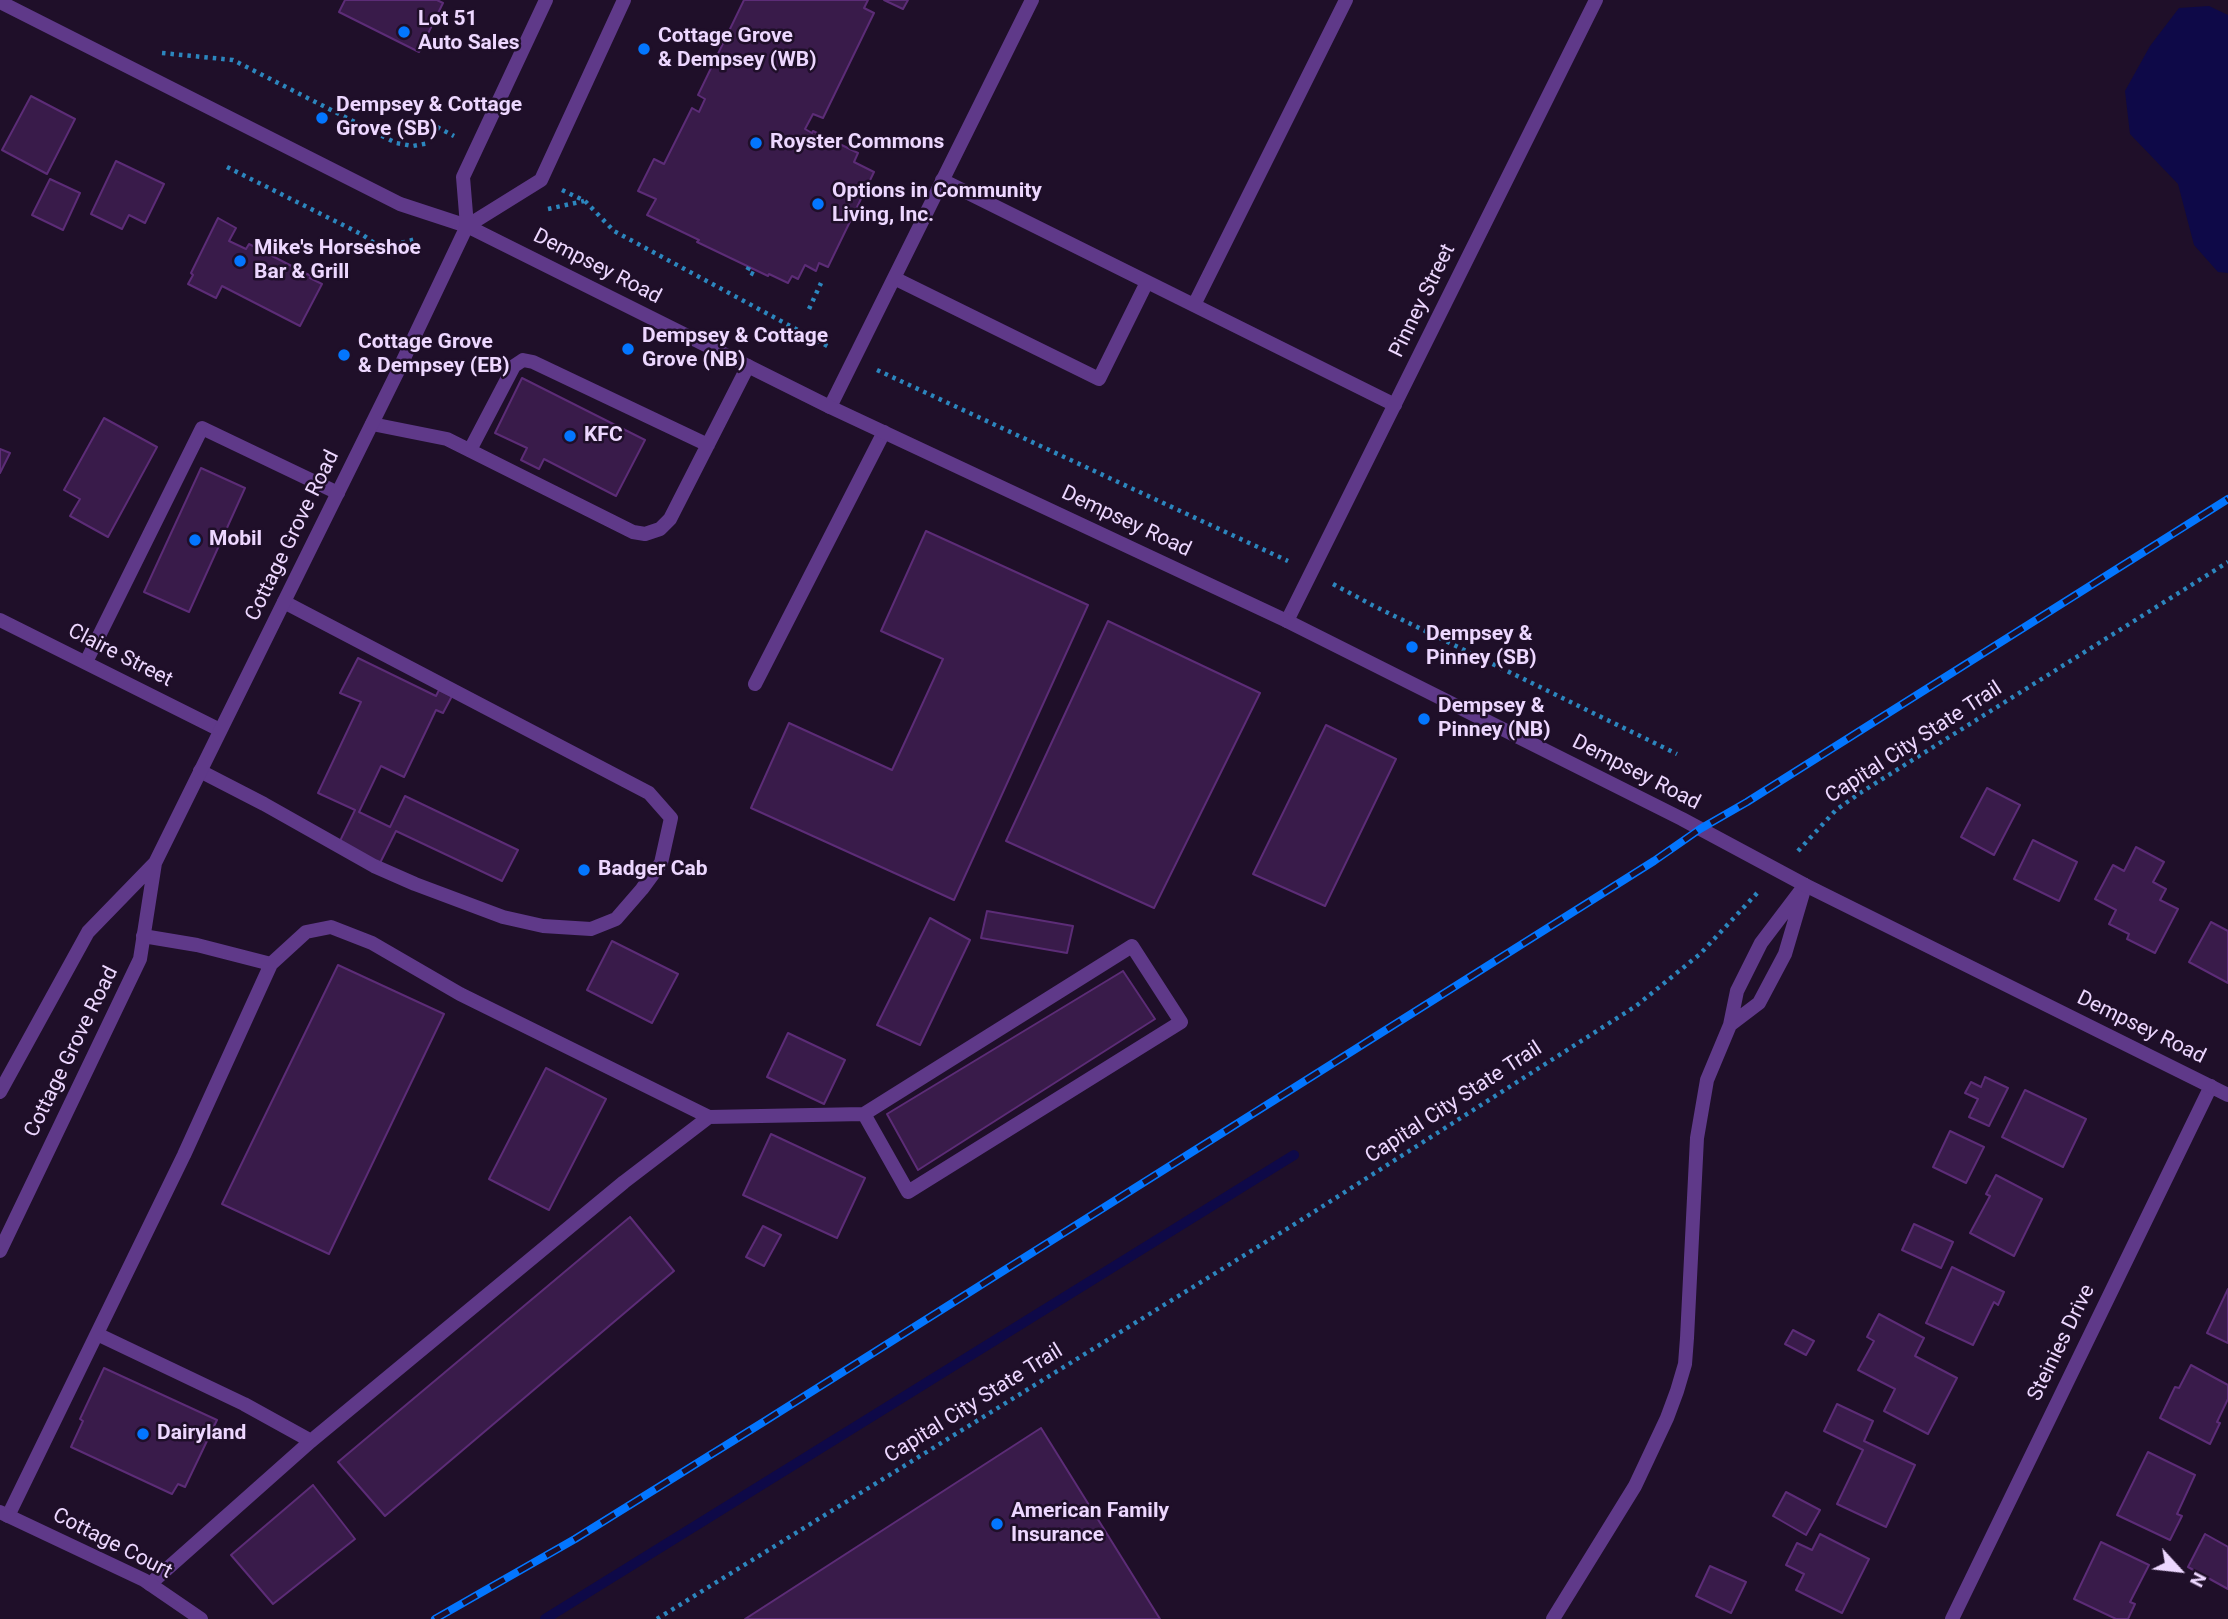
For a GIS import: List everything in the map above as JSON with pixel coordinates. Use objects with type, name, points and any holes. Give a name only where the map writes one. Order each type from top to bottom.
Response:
[{"type":"street","points":[[546,0],[463,177],[467,226],[541,180],[624,0]]},
{"type":"street","points":[[830,407],[1032,0]]},
{"type":"street","points":[[1194,305],[1346,0]]},
{"type":"street","name":"Pinney Street","points":[[1287,621],[1596,0]]},
{"type":"street","name":"Dempsey Road","points":[[0,2],[400,204],[467,226],[830,407],[1287,621],[1682,819],[1805,885],[2228,1095]]},
{"type":"street","points":[[942,180],[1395,405]]},
{"type":"street","name":"Cottage Grove Road","points":[[0,1251],[140,959],[155,863],[467,226]]},
{"type":"street","points":[[894,278],[1099,379],[1147,282]]},
{"type":"street","points":[[470,450],[514,366],[523,360],[533,362],[708,445]]},
{"type":"street","points":[[372,424],[447,439],[633,532],[645,534],[660,529],[670,519],[748,366]]},
{"type":"street","points":[[86,662],[202,428],[338,493]]},
{"type":"street","points":[[755,684],[884,432]]},
{"type":"street","points":[[200,771],[374,866],[405,880],[503,917],[544,926],[591,929],[616,919],[661,863],[671,818],[649,793],[284,602]]},
{"type":"street","name":"Claire Street","points":[[0,620],[220,730]]},
{"type":"street","name":"Cottage Grove Road","points":[[0,1092],[88,932],[155,863]]},
{"type":"street","points":[[1553,1619],[1634,1486],[1677,1391],[1685,1364],[1697,1138],[1707,1080],[1730,1025],[1737,991],[1761,943],[1805,885]]},
{"type":"street","points":[[1730,1025],[1759,1003],[1776,972],[1785,954],[1805,885]]},
{"type":"street","points":[[4,1514],[97,1334],[184,1154],[271,964],[306,932],[331,927],[372,943],[460,994],[709,1117],[864,1114],[1132,946],[1181,1022],[908,1192],[864,1114]]},
{"type":"street","points":[[143,936],[197,945],[271,964]]},
{"type":"street","name":"Steinies Drive","points":[[1952,1619],[2211,1086]]},
{"type":"street","points":[[150,1584],[311,1441],[624,1182],[709,1117]]},
{"type":"street","points":[[97,1334],[253,1408],[311,1441]]},
{"type":"street","name":"Cottage Court","points":[[4,1514],[150,1584],[201,1619]]},
{"type":"path","points":[[157,52],[233,60],[396,143],[414,146],[429,143]]},
{"type":"path","points":[[227,167],[363,235],[382,248]]},
{"type":"path","points":[[584,201],[614,231],[853,359],[1258,547]]},
{"type":"path","points":[[749,267],[747,271],[757,276]]},
{"type":"path","points":[[809,309],[821,283]]},
{"type":"path","name":"Capital City State Trail","points":[[657,1619],[1298,1222],[1636,1006],[1700,954],[1836,810],[2228,562]]},
{"type":"path","points":[[1372,605],[1677,754]]},
{"type":"shaded area","points":[[2209,6],[2228,15],[2228,273],[2218,272],[2194,245],[2178,184],[2130,134],[2125,91],[2150,46],[2179,8]]},
{"type":"building","name":"Lot 51 Auto Sales","points":[[345,0],[437,0],[443,3],[419,52],[339,12]]},
{"type":"building","name":"Royster Commons","points":[[744,0],[868,0],[864,8],[874,13],[823,118],[813,114],[805,129],[858,153],[854,162],[874,172],[828,267],[819,263],[816,271],[805,265],[798,279],[792,276],[788,283],[697,242],[699,240],[647,215],[656,199],[638,191],[654,159],[664,164],[692,108],[699,112],[705,99],[698,95]]},
{"type":"building","points":[[884,0],[908,0],[903,9]]},
{"type":"building","points":[[31,96],[75,119],[47,174],[2,150]]},
{"type":"building","points":[[116,161],[164,184],[145,223],[129,215],[122,229],[91,214]]},
{"type":"building","points":[[50,179],[80,193],[63,230],[32,215]]},
{"type":"building","name":"Mike's Horseshoe Bar & Grill","points":[[218,218],[236,228],[229,241],[246,249],[249,244],[322,284],[300,326],[222,286],[216,298],[188,284]]},
{"type":"building","name":"KFC","points":[[522,378],[645,440],[616,496],[544,459],[539,469],[521,460],[527,448],[495,433]]},
{"type":"building","points":[[104,418],[157,447],[108,537],[70,516],[80,499],[64,490]]},
{"type":"building","points":[[0,449],[10,453],[0,473]]},
{"type":"building","name":"Mobil","points":[[201,468],[245,488],[189,612],[144,592]]},
{"type":"building","points":[[926,531],[1088,605],[954,900],[751,808],[789,723],[892,770],[943,659],[881,631]]},
{"type":"building","points":[[1108,621],[1260,693],[1154,908],[1006,841]]},
{"type":"building","points":[[358,658],[436,696],[439,690],[452,696],[443,713],[436,710],[404,777],[381,766],[359,812],[390,827],[405,796],[518,850],[502,881],[396,831],[380,863],[339,843],[355,810],[318,793],[361,702],[340,693]]},
{"type":"building","points":[[1326,725],[1396,759],[1325,906],[1253,874]]},
{"type":"building","points":[[1987,788],[2020,805],[1994,855],[1961,837]]},
{"type":"building","points":[[2033,840],[2077,862],[2059,901],[2014,879]]},
{"type":"building","points":[[2136,847],[2164,862],[2153,882],[2166,889],[2160,900],[2178,909],[2155,953],[2127,939],[2129,934],[2109,924],[2116,910],[2095,899],[2113,865],[2124,871]]},
{"type":"building","points":[[987,911],[1073,926],[1067,953],[981,938]]},
{"type":"building","points":[[930,918],[970,940],[920,1045],[877,1025]]},
{"type":"building","points":[[2211,922],[2228,931],[2228,983],[2189,962]]},
{"type":"building","points":[[612,941],[678,974],[652,1023],[587,990]]},
{"type":"building","points":[[338,965],[444,1014],[329,1254],[222,1204]]},
{"type":"building","points":[[1123,971],[1155,1019],[918,1170],[887,1114]]},
{"type":"building","points":[[788,1033],[845,1060],[824,1104],[767,1077]]},
{"type":"building","points":[[546,1068],[606,1099],[549,1210],[489,1179]]},
{"type":"building","points":[[1985,1077],[2008,1088],[1989,1126],[1969,1117],[1978,1099],[1965,1093],[1971,1082],[1981,1087]]},
{"type":"building","points":[[2025,1090],[2086,1119],[2063,1167],[2002,1137]]},
{"type":"building","points":[[1950,1131],[1984,1147],[1966,1183],[1933,1167]]},
{"type":"building","points":[[771,1134],[865,1178],[837,1238],[743,1195]]},
{"type":"building","points":[[1996,1175],[2042,1199],[2014,1256],[1970,1233],[1990,1196],[1986,1194]]},
{"type":"building","points":[[630,1217],[674,1271],[385,1516],[338,1462]]},
{"type":"building","points":[[1914,1224],[1953,1242],[1941,1268],[1902,1250]]},
{"type":"building","points":[[763,1226],[781,1235],[764,1266],[746,1257]]},
{"type":"building","points":[[1952,1267],[2004,1292],[1998,1305],[1994,1302],[1973,1345],[1926,1323]]},
{"type":"building","points":[[2228,1289],[2228,1343],[2207,1333]]},
{"type":"building","points":[[1879,1314],[1924,1338],[1915,1356],[1957,1378],[1928,1434],[1884,1411],[1895,1389],[1858,1370],[1874,1341],[1867,1337]]},
{"type":"building","points":[[1793,1330],[1814,1341],[1806,1355],[1785,1344]]},
{"type":"building","points":[[2191,1365],[2228,1385],[2228,1399],[2210,1444],[2160,1418],[2175,1387],[2179,1388]]},
{"type":"building","name":"Dairyland","points":[[104,1368],[217,1420],[185,1487],[178,1484],[172,1494],[71,1447],[83,1421],[80,1419]]},
{"type":"building","points":[[1837,1404],[1873,1421],[1864,1441],[1915,1465],[1886,1527],[1837,1504],[1863,1450],[1824,1431]]},
{"type":"building","name":"American Family Insurance","points":[[1041,1428],[1160,1619],[745,1619]]},
{"type":"building","points":[[2148,1452],[2195,1475],[2177,1514],[2182,1516],[2170,1540],[2117,1515]]},
{"type":"building","points":[[313,1485],[355,1539],[273,1604],[231,1555]]},
{"type":"building","points":[[1786,1492],[1820,1510],[1806,1535],[1773,1516]]},
{"type":"building","points":[[1820,1534],[1869,1559],[1842,1613],[1796,1590],[1804,1574],[1786,1565],[1797,1543],[1812,1550]]},
{"type":"building","points":[[2205,1534],[2228,1547],[2228,1589],[2188,1567]]},
{"type":"building","points":[[2101,1542],[2149,1565],[2130,1602],[2135,1604],[2128,1619],[2116,1619],[2074,1599]]},
{"type":"building","points":[[1710,1566],[1746,1582],[1731,1613],[1696,1596]]},
{"type":"waterway","points":[[545,1619],[1294,1155]]},
{"type":"railway","points":[[435,1619],[575,1539],[765,1421],[1654,861],[1700,829],[2228,499]]},
{"type":"place","name":"Lot 51 Auto Sales","points":[[404,32]]},
{"type":"place","name":"Cottage Grove & Dempsey (WB)","points":[[644,49]]},
{"type":"place","name":"Dempsey & Cottage Grove (SB)","points":[[322,118]]},
{"type":"place","name":"Royster Commons","points":[[756,143]]},
{"type":"place","name":"Options in Community Living, Inc.","points":[[818,204]]},
{"type":"place","name":"Mike's Horseshoe Bar & Grill","points":[[240,261]]},
{"type":"place","name":"Dempsey & Cottage Grove (NB)","points":[[628,349]]},
{"type":"place","name":"Cottage Grove & Dempsey (EB)","points":[[344,355]]},
{"type":"place","name":"KFC","points":[[570,436]]},
{"type":"place","name":"Mobil","points":[[195,540]]},
{"type":"place","name":"Dempsey & Pinney (SB)","points":[[1412,647]]},
{"type":"place","name":"Dempsey & Pinney (NB)","points":[[1424,719]]},
{"type":"place","name":"Badger Cab","points":[[584,870]]},
{"type":"place","name":"Dairyland","points":[[143,1434]]},
{"type":"place","name":"American Family Insurance","points":[[997,1524]]}]
